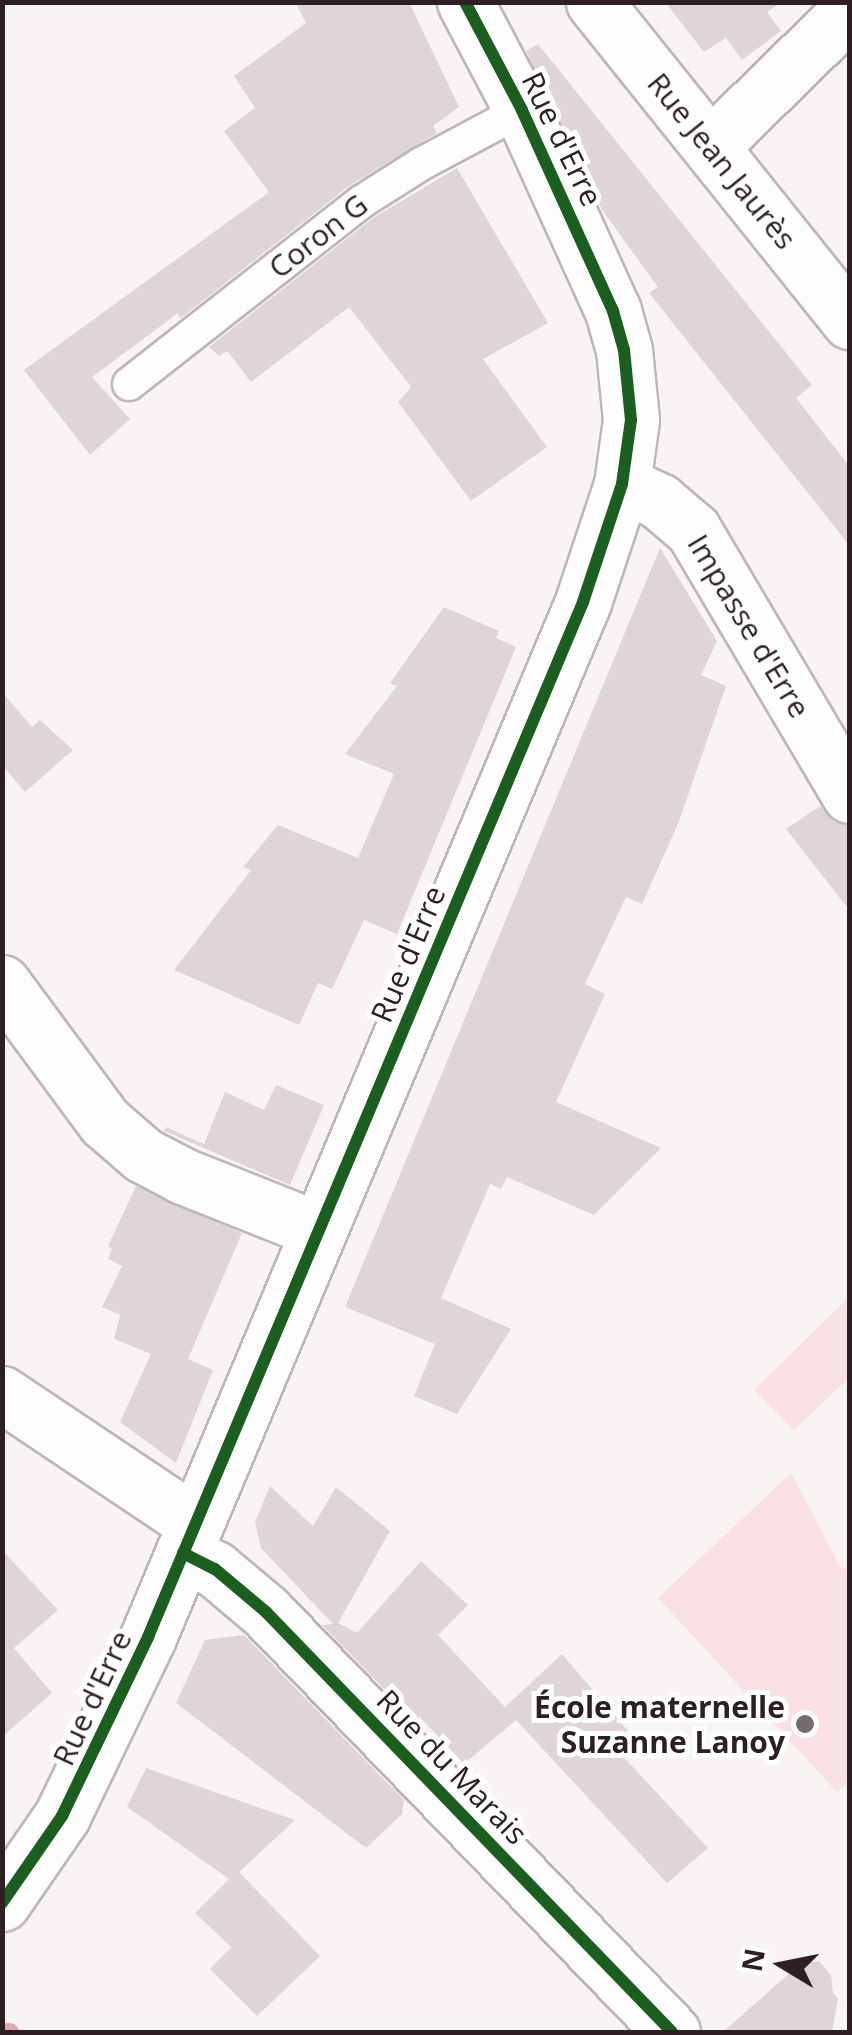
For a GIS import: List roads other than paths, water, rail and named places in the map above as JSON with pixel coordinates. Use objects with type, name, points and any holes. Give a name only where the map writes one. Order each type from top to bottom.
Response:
[{"type":"street","name":"Rue d'Erre","points":[[2,1903],[62,1816],[91,1762],[189,1538],[583,602],[622,484],[631,420],[617,324],[600,277],[522,110],[465,2]]},
{"type":"street","name":"Rue Jean Jaurès","points":[[594,2],[850,321]]},
{"type":"street","points":[[711,146],[850,10]]},
{"type":"street","name":"Impasse d'Erre","points":[[622,484],[659,501],[693,530],[850,795]]},
{"type":"street","points":[[2,983],[106,1122],[143,1155],[183,1176],[319,1230]]},
{"type":"street","name":"Rue du Marais","points":[[2,1394],[189,1538],[216,1570],[266,1612],[672,2032]]},
{"type":"lane","name":"Coron G","points":[[128,384],[361,202],[421,164],[522,110]]},
{"type":"place","name":"École maternelle Suzanne Lanoy","points":[[805,1724]]}]
